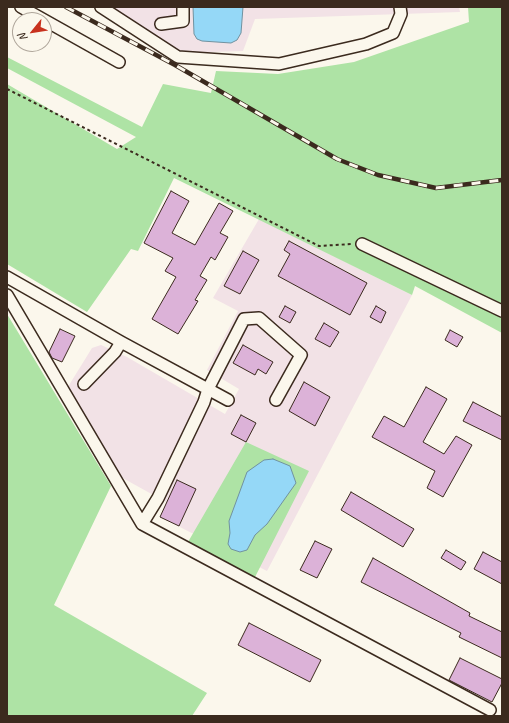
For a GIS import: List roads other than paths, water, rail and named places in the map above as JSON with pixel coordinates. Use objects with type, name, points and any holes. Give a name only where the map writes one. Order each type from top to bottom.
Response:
[{"type":"street","points":[[22,7],[119,62]]},
{"type":"street","points":[[101,7],[178,57],[279,64],[366,44],[394,33],[401,14],[400,7]]},
{"type":"street","points":[[161,24],[183,21],[183,7]]},
{"type":"street","points":[[362,244],[502,311]]},
{"type":"street","points":[[7,277],[121,342],[228,400]]},
{"type":"street","points":[[7,295],[142,524],[490,710]]},
{"type":"street","points":[[142,524],[158,498],[204,402],[208,389],[244,319],[259,318],[301,355],[276,400]]},
{"type":"street","points":[[84,384],[116,352],[121,342]]},
{"type":"water","points":[[193,7],[243,7],[241,33],[237,40],[231,43],[202,41],[197,39],[194,34]]},
{"type":"water","points":[[273,459],[290,466],[296,483],[267,524],[255,535],[247,550],[240,552],[231,549],[228,544],[230,533],[229,521],[247,472],[264,460]]},
{"type":"railway","points":[[66,7],[175,65],[337,159],[378,175],[436,188],[502,180]]}]
